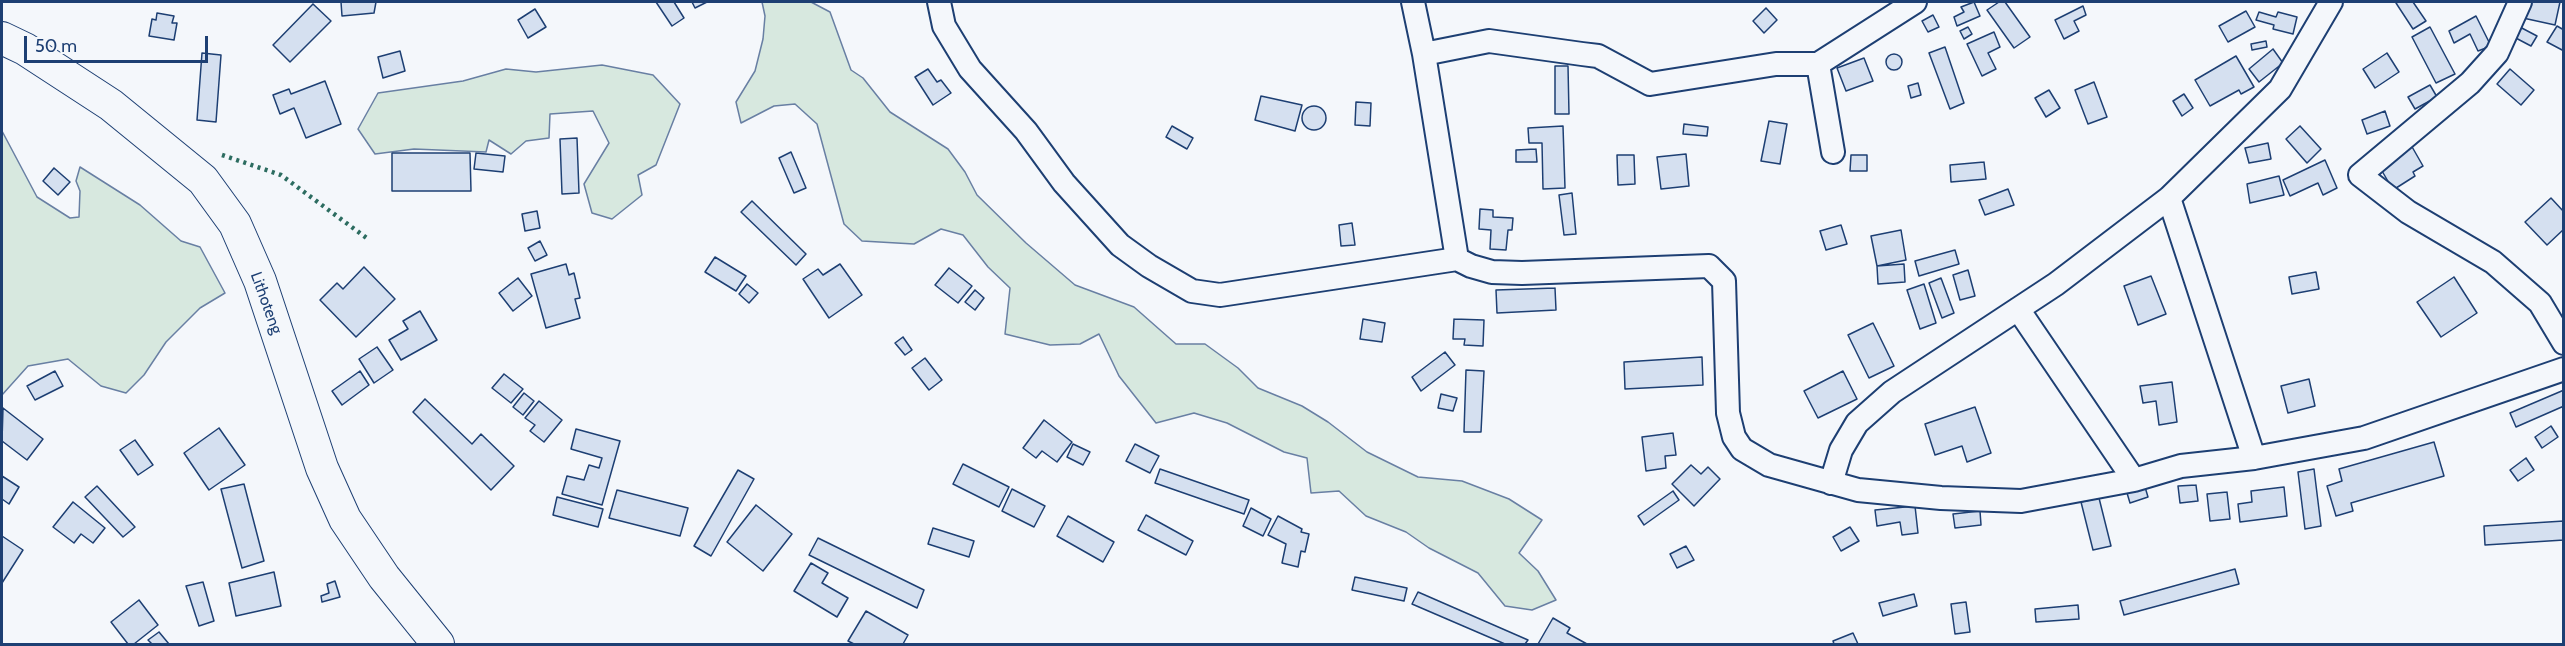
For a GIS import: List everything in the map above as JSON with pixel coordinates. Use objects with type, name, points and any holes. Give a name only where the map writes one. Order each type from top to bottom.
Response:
[{"type":"main road","name":"Lithoteng","points":[[2,38],[25,49],[111,105],[203,180],[235,224],[260,281],[322,468],[345,519],[384,577],[438,645]]},
{"type":"street","points":[[939,2],[944,26],[970,69],[1026,131],[1064,183],[1120,245],[1149,267],[1192,291],[1220,295],[1457,259],[1492,272],[1522,273],[1709,266],[1724,281],[1728,413],[1734,436],[1742,449],[1768,465],[1831,483],[1858,489],[1941,498],[2021,501],[2134,480],[2181,466],[2254,458],[2364,438],[2564,369]]},
{"type":"street","points":[[1413,2],[1424,54],[1457,259]]},
{"type":"street","points":[[1424,54],[1489,41],[1598,56],[1650,84],[1776,64],[1818,64],[1916,2]]},
{"type":"street","points":[[1831,483],[1841,450],[1857,423],[1892,392],[2018,309],[2169,198],[2280,89],[2331,2]]},
{"type":"street","points":[[2520,2],[2497,53],[2470,83],[2360,175],[2416,218],[2493,262],[2540,303],[2564,343]]},
{"type":"street","points":[[1818,64],[1833,152]]},
{"type":"street","points":[[2169,198],[2254,458]]},
{"type":"street","points":[[2018,309],[2134,480]]},
{"type":"shaded area","points":[[762,2],[811,2],[830,12],[851,70],[863,78],[890,112],[948,149],[965,172],[977,195],[1026,243],[1075,285],[1134,307],[1176,344],[1205,344],[1238,368],[1258,388],[1302,406],[1328,422],[1367,452],[1418,477],[1462,481],[1509,499],[1542,520],[1519,553],[1538,571],[1556,600],[1532,610],[1505,606],[1478,573],[1429,548],[1406,532],[1366,516],[1339,491],[1311,493],[1307,458],[1284,452],[1227,423],[1194,413],[1156,423],[1119,376],[1099,334],[1080,344],[1050,345],[1005,334],[1010,288],[988,267],[963,235],[941,229],[914,244],[862,241],[844,224],[817,124],[795,104],[774,106],[741,123],[736,102],[755,71],[763,39],[765,16]]},
{"type":"shaded area","points":[[602,65],[653,75],[680,104],[656,165],[638,175],[642,195],[612,219],[592,213],[584,184],[609,143],[593,111],[550,114],[549,138],[526,141],[511,154],[489,140],[486,152],[414,149],[375,154],[358,129],[378,93],[463,81],[506,69],[536,72]]},
{"type":"shaded area","points":[[2,131],[37,197],[70,218],[79,217],[80,191],[76,181],[80,167],[140,205],[181,241],[200,247],[225,293],[200,308],[166,342],[144,375],[126,393],[101,386],[68,359],[28,366],[2,395]]},
{"type":"building","points":[[341,2],[376,2],[374,13],[342,16]]},
{"type":"building","points":[[656,2],[674,2],[684,18],[672,26]]},
{"type":"building","points":[[692,2],[707,2],[695,8]]},
{"type":"building","points":[[1974,2],[1980,16],[1957,26],[1954,17],[1964,12],[1961,7]]},
{"type":"building","points":[[1999,2],[2005,2],[2030,37],[2014,48],[1987,10]]},
{"type":"building","points":[[2413,2],[2426,21],[2413,29],[2396,3]]},
{"type":"building","points":[[2527,2],[2560,2],[2555,25],[2523,18]]},
{"type":"building","points":[[313,4],[331,21],[290,62],[273,45]]},
{"type":"building","points":[[2083,6],[2086,15],[2074,21],[2079,31],[2064,39],[2055,20]]},
{"type":"building","points":[[1766,8],[1777,20],[1764,33],[1753,21]]},
{"type":"building","points":[[535,9],[546,27],[528,38],[518,20]]},
{"type":"building","points":[[2246,11],[2255,27],[2228,42],[2219,26]]},
{"type":"building","points":[[2259,12],[2276,17],[2278,12],[2297,17],[2293,34],[2273,29],[2274,25],[2256,20]]},
{"type":"building","points":[[157,13],[174,16],[172,23],[177,23],[174,40],[149,36],[152,19],[156,20]]},
{"type":"building","points":[[1933,15],[1939,27],[1928,32],[1922,21]]},
{"type":"building","points":[[2476,16],[2491,46],[2478,51],[2470,34],[2454,43],[2449,31]]},
{"type":"building","points":[[2518,26],[2537,36],[2531,46],[2512,36]]},
{"type":"building","points":[[2557,26],[2564,30],[2564,51],[2547,42]]},
{"type":"building","points":[[1968,27],[1972,34],[1964,39],[1960,31]]},
{"type":"building","points":[[2430,27],[2455,74],[2436,83],[2412,37]]},
{"type":"building","points":[[1994,32],[2000,47],[1988,53],[1996,69],[1982,76],[1967,44]]},
{"type":"building","points":[[2266,41],[2267,47],[2252,50],[2251,44]]},
{"type":"building","points":[[1945,47],[1964,103],[1950,109],[1929,53]]},
{"type":"building","points":[[2273,49],[2283,63],[2259,82],[2249,69]]},
{"type":"building","points":[[400,51],[405,71],[383,78],[378,57]]},
{"type":"building","points":[[202,53],[221,55],[216,122],[197,120]]},
{"type":"building","points":[[2387,53],[2399,72],[2375,88],[2363,69]]},
{"type":"building","points":[[1891,54],[1897,54],[1902,62],[1900,68],[1891,70],[1886,65],[1886,59]]},
{"type":"building","points":[[2236,56],[2254,87],[2241,94],[2239,90],[2210,106],[2195,80]]},
{"type":"building","points":[[1864,58],[1873,81],[1846,91],[1837,68]]},
{"type":"building","points":[[1555,66],[1568,66],[1569,114],[1555,114]]},
{"type":"building","points":[[928,69],[937,82],[941,80],[951,93],[933,105],[915,77]]},
{"type":"building","points":[[2510,69],[2534,90],[2521,105],[2497,84]]},
{"type":"building","points":[[325,81],[341,124],[306,138],[294,108],[280,114],[273,95],[289,89],[291,94]]},
{"type":"building","points":[[2094,82],[2107,117],[2088,124],[2075,90]]},
{"type":"building","points":[[1918,83],[1921,95],[1911,98],[1908,86]]},
{"type":"building","points":[[2430,85],[2437,97],[2415,109],[2408,97]]},
{"type":"building","points":[[2049,90],[2060,108],[2046,117],[2035,98]]},
{"type":"building","points":[[2184,94],[2193,108],[2182,116],[2173,101]]},
{"type":"building","points":[[1261,96],[1302,105],[1295,131],[1255,120]]},
{"type":"building","points":[[1356,102],[1371,103],[1370,126],[1355,125]]},
{"type":"building","points":[[1314,106],[1323,109],[1326,118],[1323,127],[1314,130],[1305,127],[1302,118],[1305,109]]},
{"type":"building","points":[[2385,111],[2390,126],[2367,134],[2362,120]]},
{"type":"building","points":[[1769,121],[1787,124],[1780,164],[1761,161]]},
{"type":"building","points":[[1684,124],[1708,127],[1707,136],[1683,134]]},
{"type":"building","points":[[1172,126],[1193,138],[1187,149],[1166,137]]},
{"type":"building","points":[[1563,126],[1565,188],[1543,189],[1542,143],[1529,143],[1528,128]]},
{"type":"building","points":[[2300,126],[2321,149],[2307,163],[2286,139]]},
{"type":"building","points":[[577,138],[579,193],[562,194],[560,139]]},
{"type":"building","points":[[2268,143],[2271,159],[2249,163],[2245,148]]},
{"type":"building","points":[[2411,145],[2423,166],[2413,172],[2415,176],[2393,190],[2378,164]]},
{"type":"building","points":[[1536,149],[1537,162],[1516,162],[1516,150]]},
{"type":"building","points":[[791,152],[806,188],[794,193],[779,158]]},
{"type":"building","points":[[392,153],[470,153],[471,191],[392,191]]},
{"type":"building","points":[[476,153],[505,156],[503,172],[474,169]]},
{"type":"building","points":[[1686,154],[1689,186],[1661,189],[1657,157]]},
{"type":"building","points":[[1617,155],[1634,155],[1635,184],[1618,185]]},
{"type":"building","points":[[1851,155],[1867,155],[1867,171],[1850,171]]},
{"type":"building","points":[[2325,160],[2337,188],[2323,195],[2318,183],[2290,196],[2283,180]]},
{"type":"building","points":[[1984,162],[1986,179],[1951,182],[1950,165]]},
{"type":"building","points":[[54,168],[70,182],[58,195],[43,181]]},
{"type":"building","points":[[2279,176],[2284,195],[2250,203],[2247,184]]},
{"type":"building","points":[[2008,189],[2014,205],[1985,215],[1979,200]]},
{"type":"building","points":[[1572,193],[1576,234],[1564,235],[1559,195]]},
{"type":"building","points":[[2551,198],[2564,212],[2564,229],[2547,245],[2525,222]]},
{"type":"building","points":[[752,201],[806,254],[796,265],[741,212]]},
{"type":"building","points":[[1480,209],[1493,210],[1493,217],[1513,218],[1512,230],[1508,230],[1506,250],[1490,249],[1491,230],[1479,229]]},
{"type":"building","points":[[537,211],[540,228],[525,231],[522,214]]},
{"type":"building","points":[[1352,223],[1355,245],[1341,246],[1339,225]]},
{"type":"building","points":[[1841,225],[1847,244],[1826,250],[1820,231]]},
{"type":"building","points":[[1901,230],[1906,260],[1877,266],[1871,236]]},
{"type":"building","points":[[540,241],[547,255],[535,261],[528,248]]},
{"type":"building","points":[[1955,250],[1959,264],[1919,276],[1915,261]]},
{"type":"building","points":[[715,257],[746,276],[736,291],[705,272]]},
{"type":"building","points":[[566,264],[569,275],[574,273],[580,298],[575,299],[580,318],[546,328],[531,274]]},
{"type":"building","points":[[840,264],[862,295],[829,318],[803,279],[818,269],[823,275]]},
{"type":"building","points":[[1904,264],[1905,282],[1878,284],[1877,266]]},
{"type":"building","points":[[364,267],[395,299],[356,337],[320,300],[337,283],[343,289]]},
{"type":"building","points":[[949,268],[972,286],[958,303],[935,285]]},
{"type":"building","points":[[1968,270],[1975,296],[1960,300],[1953,275]]},
{"type":"building","points":[[2316,272],[2319,289],[2292,294],[2289,277]]},
{"type":"building","points":[[2151,276],[2166,314],[2138,325],[2124,286]]},
{"type":"building","points":[[2454,277],[2477,313],[2441,337],[2417,302]]},
{"type":"building","points":[[518,278],[532,296],[513,311],[499,293]]},
{"type":"building","points":[[1941,278],[1954,313],[1942,318],[1929,283]]},
{"type":"building","points":[[747,284],[758,293],[749,303],[739,294]]},
{"type":"building","points":[[1924,284],[1936,323],[1920,329],[1907,290]]},
{"type":"building","points":[[1555,288],[1556,310],[1497,313],[1496,290]]},
{"type":"building","points":[[975,290],[984,298],[975,310],[965,302]]},
{"type":"building","points":[[420,311],[437,340],[401,360],[389,340],[408,329],[403,321]]},
{"type":"building","points":[[1363,319],[1385,323],[1382,342],[1360,339]]},
{"type":"building","points":[[1454,319],[1484,320],[1483,346],[1464,345],[1465,339],[1453,339]]},
{"type":"building","points":[[1873,323],[1894,366],[1869,378],[1848,335]]},
{"type":"building","points":[[903,337],[912,350],[905,355],[895,343]]},
{"type":"building","points":[[377,347],[393,370],[374,383],[359,359]]},
{"type":"building","points":[[1445,352],[1455,365],[1421,391],[1412,377]]},
{"type":"building","points":[[1702,357],[1703,385],[1625,389],[1624,362]]},
{"type":"building","points":[[925,358],[942,380],[929,390],[912,368]]},
{"type":"building","points":[[1466,370],[1484,371],[1481,432],[1464,432]]},
{"type":"building","points":[[55,371],[63,386],[35,400],[27,386]]},
{"type":"building","points":[[360,371],[369,385],[342,405],[332,391]]},
{"type":"building","points":[[1843,371],[1857,399],[1818,418],[1804,391]]},
{"type":"building","points":[[504,374],[523,389],[511,403],[492,388]]},
{"type":"building","points":[[2309,379],[2315,406],[2288,413],[2281,386]]},
{"type":"building","points":[[2172,382],[2177,422],[2159,425],[2156,401],[2143,403],[2140,386]]},
{"type":"building","points":[[2564,390],[2564,406],[2516,427],[2510,413]]},
{"type":"building","points":[[524,393],[534,401],[523,415],[513,407]]},
{"type":"building","points":[[1441,394],[1457,398],[1453,411],[1438,408]]},
{"type":"building","points":[[425,399],[472,444],[481,434],[514,466],[491,490],[413,412]]},
{"type":"building","points":[[539,401],[562,420],[544,442],[530,431],[535,425],[525,418]]},
{"type":"building","points":[[1975,407],[1991,453],[1967,462],[1962,446],[1935,455],[1925,424]]},
{"type":"building","points":[[3,408],[43,439],[27,460],[2,441]]},
{"type":"building","points":[[1044,420],[1072,442],[1057,462],[1042,451],[1036,458],[1023,448]]},
{"type":"building","points":[[2551,426],[2558,437],[2542,448],[2535,437]]},
{"type":"building","points":[[219,428],[245,465],[209,490],[184,453]]},
{"type":"building","points":[[576,429],[620,441],[602,505],[562,494],[567,476],[584,480],[589,465],[599,468],[602,458],[571,449]]},
{"type":"building","points":[[1673,433],[1676,455],[1665,456],[1666,468],[1646,471],[1642,437]]},
{"type":"building","points":[[135,440],[153,465],[138,475],[120,450]]},
{"type":"building","points":[[2434,442],[2444,476],[2351,503],[2353,511],[2336,516],[2327,486],[2342,481],[2339,469]]},
{"type":"building","points":[[1073,444],[1090,452],[1083,465],[1067,457]]},
{"type":"building","points":[[1135,444],[1159,456],[1150,473],[1126,461]]},
{"type":"building","points":[[2526,458],[2534,470],[2518,481],[2510,470]]},
{"type":"building","points":[[963,464],[1009,487],[999,507],[953,484]]},
{"type":"building","points":[[1691,465],[1701,474],[1708,467],[1720,479],[1694,506],[1672,484]]},
{"type":"building","points":[[1160,469],[1249,500],[1244,514],[1155,483]]},
{"type":"building","points":[[2314,469],[2321,526],[2305,529],[2298,472]]},
{"type":"building","points":[[738,470],[754,479],[711,556],[694,546]]},
{"type":"building","points":[[2,476],[19,487],[9,504],[2,499]]},
{"type":"building","points":[[244,484],[264,561],[242,568],[221,489]]},
{"type":"building","points":[[2196,485],[2198,501],[2180,503],[2178,486]]},
{"type":"building","points":[[97,486],[135,527],[123,537],[85,497]]},
{"type":"building","points":[[2145,487],[2148,497],[2130,503],[2127,493]]},
{"type":"building","points":[[2284,487],[2287,516],[2240,522],[2238,504],[2252,502],[2251,491]]},
{"type":"building","points":[[1012,489],[1045,506],[1034,527],[1002,511]]},
{"type":"building","points":[[617,490],[688,508],[680,536],[609,518]]},
{"type":"building","points":[[1673,491],[1679,500],[1644,525],[1638,516]]},
{"type":"building","points":[[2227,492],[2230,519],[2210,521],[2207,494]]},
{"type":"building","points":[[557,497],[603,509],[598,527],[553,515]]},
{"type":"building","points":[[2099,498],[2111,546],[2093,550],[2081,502]]},
{"type":"building","points":[[73,502],[105,528],[93,543],[81,534],[74,543],[53,527]]},
{"type":"building","points":[[756,505],[792,534],[763,571],[727,542]]},
{"type":"building","points":[[1915,506],[1918,533],[1902,535],[1900,522],[1877,526],[1875,510]]},
{"type":"building","points":[[1251,508],[1271,519],[1263,536],[1243,526]]},
{"type":"building","points":[[1980,511],[1981,525],[1955,528],[1953,514]]},
{"type":"building","points":[[1146,515],[1193,541],[1186,555],[1138,530]]},
{"type":"building","points":[[1068,516],[1114,542],[1103,562],[1057,536]]},
{"type":"building","points":[[1278,516],[1302,529],[1301,532],[1309,534],[1305,552],[1301,551],[1298,567],[1282,563],[1286,544],[1268,535]]},
{"type":"building","points":[[2564,521],[2564,540],[2485,545],[2484,526]]},
{"type":"building","points":[[1850,527],[1859,541],[1841,551],[1833,537]]},
{"type":"building","points":[[933,528],[974,541],[969,557],[928,544]]},
{"type":"building","points":[[2,536],[23,550],[2,583]]},
{"type":"building","points":[[818,538],[924,590],[917,608],[809,555]]},
{"type":"building","points":[[1686,546],[1694,560],[1677,568],[1670,554]]},
{"type":"building","points":[[811,563],[828,573],[822,583],[848,598],[837,617],[794,591]]},
{"type":"building","points":[[2235,569],[2239,584],[2124,615],[2120,601]]},
{"type":"building","points":[[274,572],[281,606],[236,616],[229,583]]},
{"type":"building","points":[[1355,577],[1407,588],[1404,601],[1352,590]]},
{"type":"building","points":[[335,581],[340,597],[322,602],[321,596],[329,593],[327,584]]},
{"type":"building","points":[[203,582],[214,621],[199,626],[186,586]]},
{"type":"building","points":[[1418,592],[1528,640],[1525,644],[1505,644],[1412,604]]},
{"type":"building","points":[[1914,594],[1917,606],[1883,616],[1879,603]]},
{"type":"building","points":[[139,600],[158,625],[134,644],[128,644],[111,622]]},
{"type":"building","points":[[1966,602],[1970,632],[1955,634],[1951,604]]},
{"type":"building","points":[[2078,605],[2079,619],[2036,622],[2035,609]]},
{"type":"building","points":[[866,611],[908,635],[903,644],[854,644],[848,641]]},
{"type":"building","points":[[1553,618],[1570,628],[1567,633],[1587,644],[1538,644]]},
{"type":"building","points":[[159,632],[169,644],[152,644],[148,640]]},
{"type":"building","points":[[1853,633],[1858,644],[1834,644],[1833,641]]},
{"type":"hedge","points":[[222,155],[281,175],[368,239]]}]
